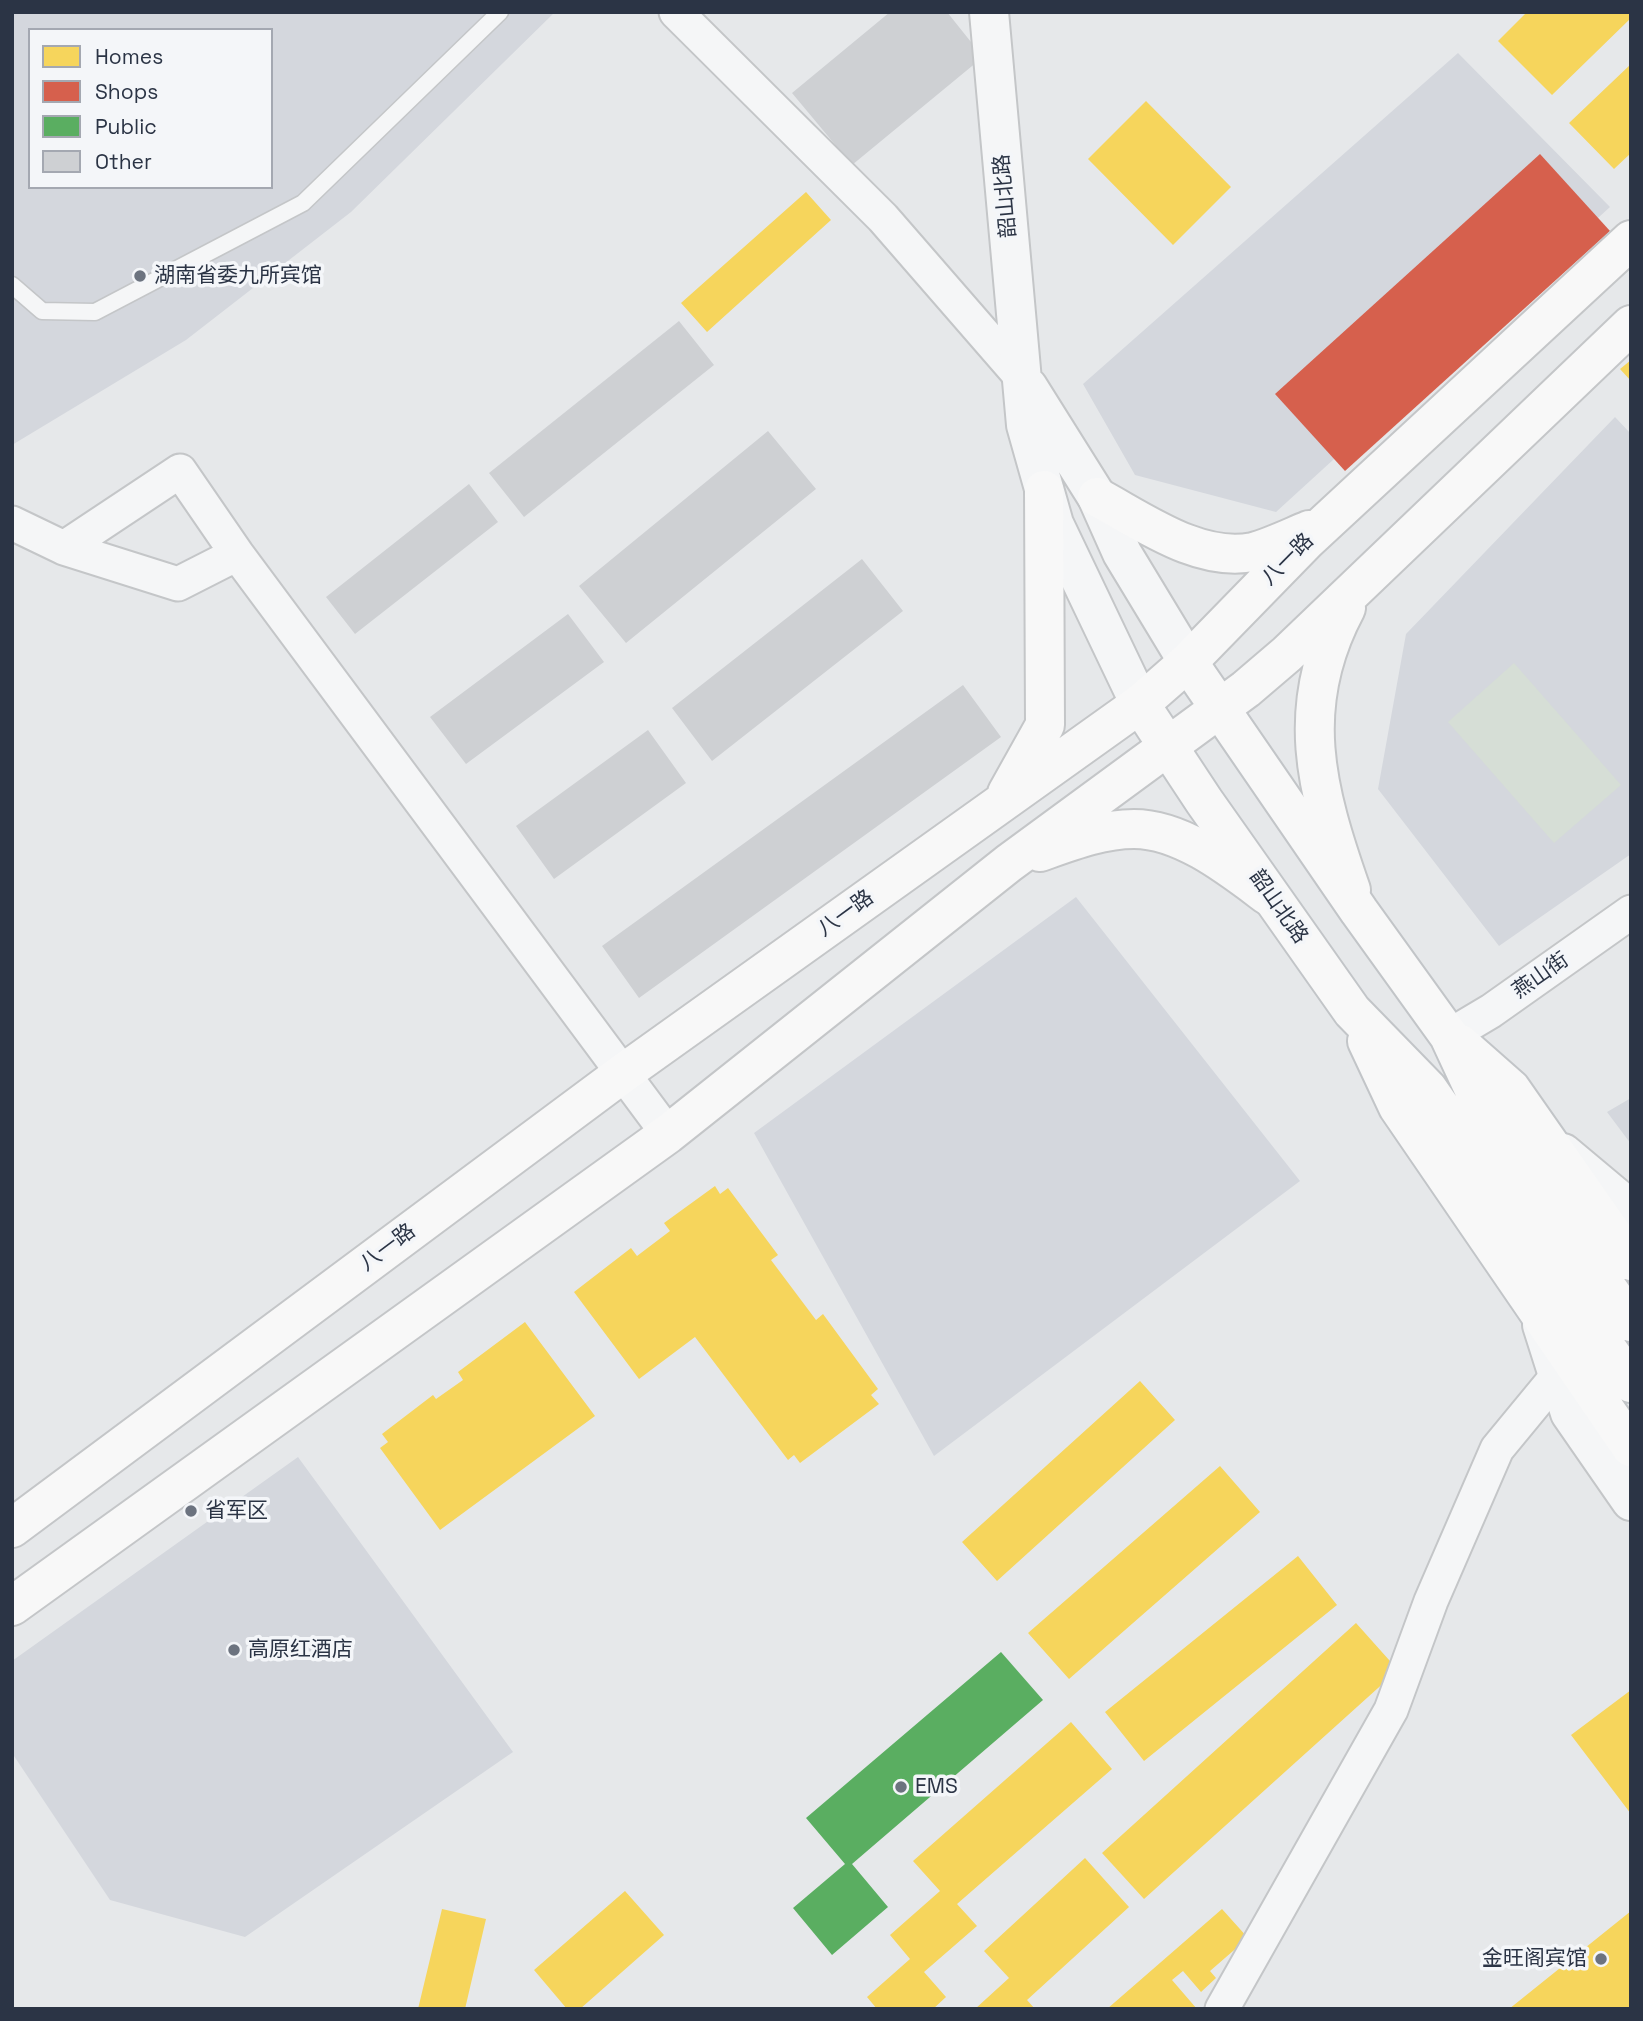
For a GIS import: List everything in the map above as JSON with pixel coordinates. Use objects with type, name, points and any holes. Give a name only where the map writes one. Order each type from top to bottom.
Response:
[{"type":"main road","name":"八一路","points":[[12,1528],[622,1074],[1140,704],[1188,662],[1324,524],[1631,240]]},
{"type":"main road","points":[[12,1606],[668,1134],[1009,863],[1219,708],[1287,654],[1631,325]]},
{"type":"main road","points":[[1002,803],[1045,725],[1044,490]]},
{"type":"main road","points":[[1097,497],[1188,545],[1219,551],[1252,552],[1324,524]]},
{"type":"main road","points":[[1359,912],[1323,802],[1313,743],[1320,671],[1345,609],[1367,577]]},
{"type":"main road","name":"韶山北路","points":[[1188,662],[1359,912],[1450,1036],[1482,1107],[1631,1322]]},
{"type":"main road","name":"韶山北路","points":[[1140,704],[1352,1011],[1428,1089],[1631,1383]]},
{"type":"main road","points":[[1009,863],[1109,831],[1137,829],[1166,834],[1213,857],[1274,901]]},
{"type":"main road","points":[[1352,1011],[1398,1107],[1631,1447]]},
{"type":"main road","points":[[1450,1036],[1511,1089],[1631,1261]]},
{"type":"street","points":[[676,12],[883,218],[1023,379]]},
{"type":"street","name":"韶山北路","points":[[989,12],[1026,425],[1054,524],[1140,704]]},
{"type":"street","name":"韶山北路","points":[[1023,379],[1097,497],[1122,553],[1188,662]]},
{"type":"street","points":[[64,548],[180,471],[236,554],[668,1134]]},
{"type":"street","points":[[12,523],[64,548],[178,583],[236,554]]},
{"type":"street","name":"燕山街","points":[[1450,1036],[1491,1011],[1631,912]]},
{"type":"street","points":[[1546,1139],[1631,1210]]},
{"type":"street","points":[[1538,1313],[1570,1412],[1631,1501]]},
{"type":"street","points":[[1222,2009],[1391,1710],[1432,1601],[1497,1449],[1558,1375]]},
{"type":"lane","points":[[12,285],[43,311],[95,312],[303,203],[500,12]]},
{"type":"shaded area","name":"湖南省委九所宾馆","points":[[12,12],[555,12],[351,212],[186,340],[12,445]]},
{"type":"shaded area","points":[[1458,53],[1610,207],[1276,512],[1135,475],[1083,384]]},
{"type":"shaded area","points":[[1615,417],[1631,434],[1631,854],[1499,946],[1378,789],[1406,634]]},
{"type":"shaded area","points":[[1514,663],[1621,785],[1554,843],[1448,722]]},
{"type":"shaded area","points":[[1076,897],[1300,1181],[934,1456],[754,1133]]},
{"type":"shaded area","points":[[1631,1098],[1631,1144],[1607,1112]]},
{"type":"shaded area","points":[[298,1457],[513,1752],[245,1937],[110,1900],[12,1753],[12,1661]]},
{"type":"building: Homes","points":[[1527,12],[1631,12],[1631,18],[1552,95],[1498,41]]},
{"type":"building: Homes","points":[[1631,64],[1631,153],[1614,169],[1569,123]]},
{"type":"building: Homes","points":[[1146,101],[1231,187],[1173,245],[1088,159]]},
{"type":"building: Homes","points":[[806,192],[831,220],[707,332],[681,303]]},
{"type":"building: Homes","points":[[1631,360],[1631,381],[1620,369]]},
{"type":"building: Homes","points":[[715,1186],[720,1194],[728,1188],[778,1255],[771,1260],[816,1320],[823,1314],[878,1389],[871,1395],[879,1404],[800,1463],[794,1455],[788,1460],[695,1337],[639,1379],[574,1292],[631,1248],[637,1256],[670,1231],[664,1223]]},
{"type":"building: Homes","points":[[525,1322],[595,1416],[440,1530],[380,1448],[388,1442],[382,1434],[433,1395],[436,1399],[463,1380],[458,1372]]},
{"type":"building: Homes","points":[[1140,1381],[1175,1420],[997,1581],[962,1542]]},
{"type":"building: Homes","points":[[1220,1466],[1260,1512],[1069,1679],[1028,1633]]},
{"type":"building: Homes","points":[[1298,1556],[1337,1605],[1144,1761],[1105,1712]]},
{"type":"building: Homes","points":[[1356,1623],[1398,1670],[1144,1899],[1102,1853]]},
{"type":"building: Homes","points":[[1631,1690],[1631,1814],[1571,1735]]},
{"type":"building: Homes","points":[[1071,1722],[1112,1769],[957,1904],[977,1926],[924,1972],[946,1997],[933,2009],[877,2009],[867,1997],[910,1959],[890,1935],[940,1891],[913,1861]]},
{"type":"building: Homes","points":[[1085,1858],[1129,1907],[1027,2000],[1035,2009],[975,2009],[1009,1978],[984,1951]]},
{"type":"building: Homes","points":[[625,1891],[664,1935],[580,2009],[567,2009],[534,1970]]},
{"type":"building: Homes","points":[[442,1909],[486,1919],[465,2009],[418,2009]]},
{"type":"building: Homes","points":[[1222,1909],[1248,1938],[1210,1971],[1216,1978],[1201,1992],[1183,1971],[1172,1980],[1197,2009],[1107,2009]]},
{"type":"building: Homes","name":"金旺阁宾馆","points":[[1631,1911],[1631,2007],[1509,2009]]},
{"type":"building: Shops","points":[[1540,154],[1610,231],[1345,471],[1275,394]]},
{"type":"building: Public","points":[[1001,1652],[1043,1700],[852,1864],[888,1907],[832,1955],[793,1908],[845,1864],[806,1818]]},
{"type":"building: Other","points":[[890,12],[947,12],[983,57],[852,165],[792,93]]},
{"type":"building: Other","points":[[679,321],[714,365],[524,517],[489,473]]},
{"type":"building: Other","points":[[768,431],[816,489],[626,643],[579,586]]},
{"type":"building: Other","points":[[469,484],[498,522],[355,634],[326,597]]},
{"type":"building: Other","points":[[862,559],[903,611],[712,761],[672,708]]},
{"type":"building: Other","points":[[568,614],[604,662],[466,764],[430,717]]},
{"type":"building: Other","points":[[963,685],[1001,737],[639,998],[602,946]]},
{"type":"building: Other","points":[[648,730],[686,783],[554,879],[516,826]]},
{"type":"place","name":"湖南省委九所宾馆","points":[[140,276]]},
{"type":"place","name":"省军区","points":[[191,1511]]},
{"type":"place","name":"高原红酒店","points":[[234,1650]]},
{"type":"place","name":"EMS","points":[[901,1787]]},
{"type":"place","name":"金旺阁宾馆","points":[[1601,1959]]}]
